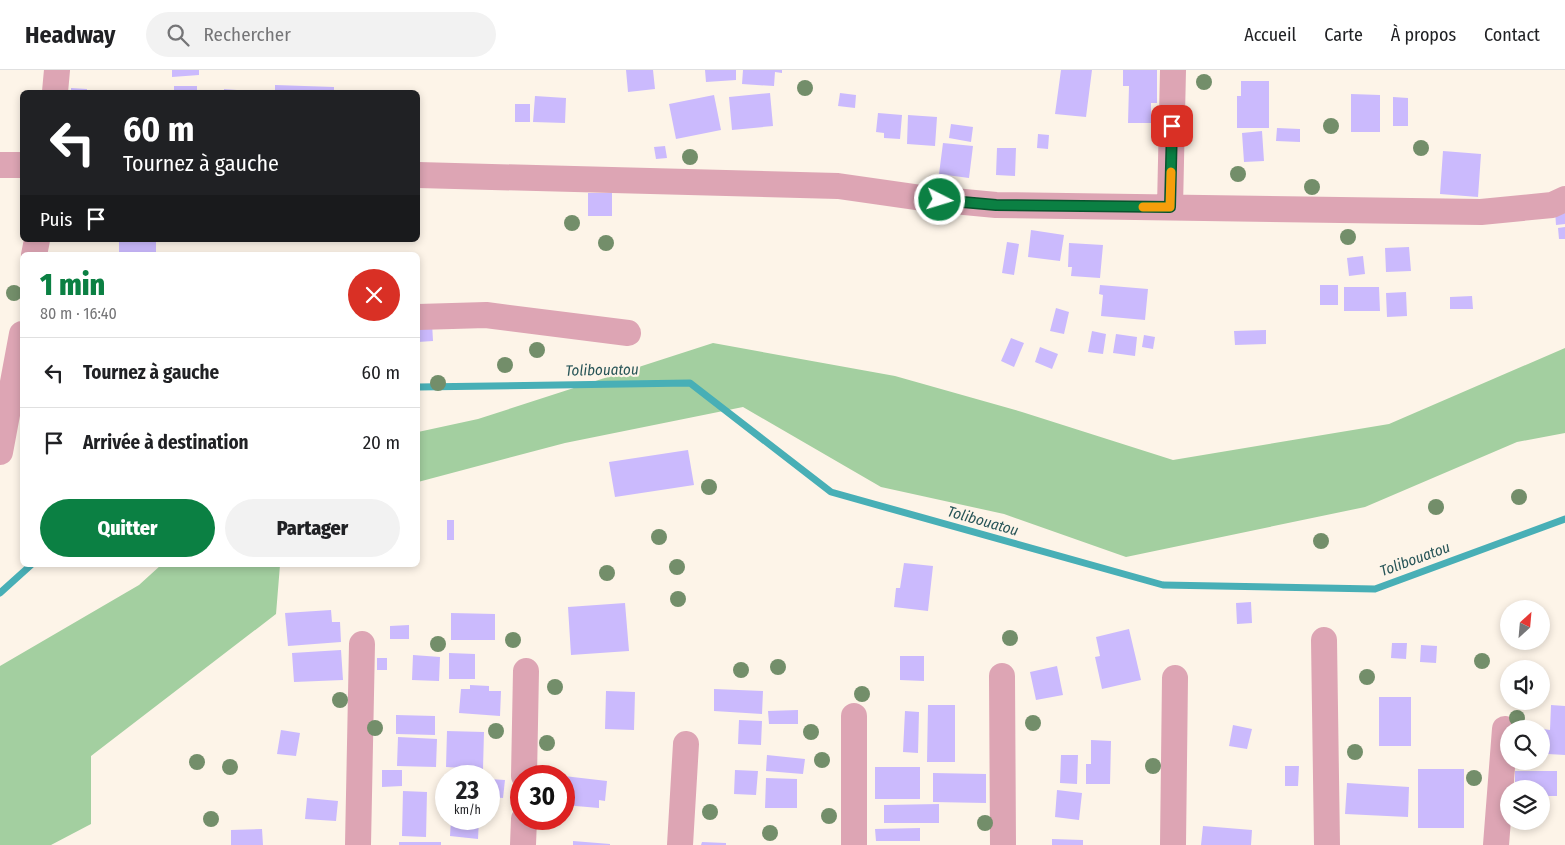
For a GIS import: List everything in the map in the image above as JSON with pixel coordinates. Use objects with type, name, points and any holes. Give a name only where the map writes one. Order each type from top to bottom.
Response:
[{"type":"street","points":[[54,90],[57,70]]},
{"type":"street","points":[[1170,207],[1173,70]]},
{"type":"street","points":[[0,165],[20,165]]},
{"type":"street","points":[[420,175],[838,186],[922,198],[996,205],[1481,212],[1552,205],[1565,199]]},
{"type":"street","points":[[420,317],[486,315],[628,333]]},
{"type":"street","points":[[0,339],[20,338]]},
{"type":"street","points":[[0,452],[20,348]]},
{"type":"street","points":[[1324,640],[1327,845]]},
{"type":"street","points":[[358,845],[362,644]]},
{"type":"street","points":[[524,765],[526,671]]},
{"type":"street","points":[[1002,676],[1003,845]]},
{"type":"street","points":[[1173,845],[1175,678]]},
{"type":"street","points":[[854,716],[854,845]]},
{"type":"street","points":[[680,845],[686,744]]},
{"type":"street","points":[[1496,845],[1502,770]]},
{"type":"street","points":[[523,845],[524,830]]},
{"type":"green space","points":[[713,343],[895,376],[1022,412],[1173,460],[1389,424],[1565,348],[1565,433],[1517,442],[1365,507],[1126,557],[1004,514],[881,487],[743,407],[565,443],[420,481],[420,432],[478,419]]},
{"type":"green space","points":[[159,567],[280,567],[276,614],[91,756],[91,824],[51,845],[0,845],[0,666],[139,585]]},
{"type":"building","points":[[172,70],[199,70],[199,75],[172,77]]},
{"type":"building","points":[[626,70],[653,70],[655,89],[628,92]]},
{"type":"building","points":[[705,70],[736,70],[736,80],[706,82]]},
{"type":"building","points":[[743,70],[782,70],[782,73],[775,72],[774,86],[742,84]]},
{"type":"building","points":[[1061,70],[1092,70],[1086,117],[1055,114]]},
{"type":"building","points":[[1123,70],[1157,70],[1157,103],[1151,103],[1151,123],[1128,123],[1129,86],[1123,86]]},
{"type":"building","points":[[1241,81],[1269,81],[1269,128],[1237,128],[1237,96],[1241,96]]},
{"type":"building","points":[[275,85],[334,87],[334,90],[275,90]]},
{"type":"building","points":[[174,86],[197,86],[197,90],[174,90]]},
{"type":"building","points":[[71,88],[87,89],[87,90],[71,90]]},
{"type":"building","points":[[770,93],[773,126],[732,130],[729,97]]},
{"type":"building","points":[[840,93],[856,95],[855,108],[838,106]]},
{"type":"building","points":[[1351,94],[1380,95],[1380,132],[1351,132]]},
{"type":"building","points":[[714,95],[721,130],[676,139],[669,104]]},
{"type":"building","points":[[535,96],[566,98],[565,123],[533,122]]},
{"type":"building","points":[[1393,97],[1408,98],[1408,126],[1393,126]]},
{"type":"building","points":[[515,104],[530,104],[530,122],[515,122]]},
{"type":"building","points":[[878,113],[902,115],[900,139],[884,138],[884,133],[876,132]]},
{"type":"building","points":[[908,115],[937,117],[935,146],[907,144]]},
{"type":"building","points":[[951,124],[973,127],[971,142],[949,138]]},
{"type":"building","points":[[1277,128],[1300,129],[1300,142],[1276,141]]},
{"type":"building","points":[[1262,131],[1264,161],[1244,162],[1242,133]]},
{"type":"building","points":[[1038,134],[1049,135],[1048,149],[1037,148]]},
{"type":"building","points":[[943,143],[973,146],[969,178],[939,174]]},
{"type":"building","points":[[665,146],[667,158],[656,159],[654,147]]},
{"type":"building","points":[[997,148],[1016,148],[1015,176],[996,175]]},
{"type":"building","points":[[1443,151],[1481,154],[1478,197],[1440,194]]},
{"type":"building","points":[[588,193],[612,193],[612,216],[588,216]]},
{"type":"building","points":[[1565,209],[1565,224],[1556,225],[1555,210]]},
{"type":"building","points":[[1565,227],[1565,239],[1559,239],[1558,228]]},
{"type":"building","points":[[1031,230],[1064,235],[1060,261],[1028,257]]},
{"type":"building","points":[[119,242],[156,242],[156,252],[119,252]]},
{"type":"building","points":[[1007,242],[1019,244],[1014,275],[1002,273]]},
{"type":"building","points":[[1069,243],[1103,245],[1100,278],[1071,276],[1072,267],[1068,267]]},
{"type":"building","points":[[1409,247],[1411,271],[1386,272],[1385,248]]},
{"type":"building","points":[[1363,256],[1365,274],[1349,276],[1347,258]]},
{"type":"building","points":[[1100,285],[1148,289],[1145,320],[1101,316],[1103,295],[1099,294]]},
{"type":"building","points":[[1320,285],[1338,285],[1338,305],[1320,305]]},
{"type":"building","points":[[1344,287],[1379,287],[1380,311],[1344,311]]},
{"type":"building","points":[[1406,292],[1407,316],[1387,317],[1386,293]]},
{"type":"building","points":[[1472,296],[1473,309],[1450,309],[1450,297]]},
{"type":"building","points":[[1056,308],[1069,312],[1064,334],[1050,331]]},
{"type":"building","points":[[420,323],[432,323],[433,341],[420,342]]},
{"type":"building","points":[[1266,330],[1266,344],[1235,345],[1234,331]]},
{"type":"building","points":[[1092,331],[1106,334],[1103,354],[1088,352]]},
{"type":"building","points":[[1116,334],[1137,337],[1135,356],[1113,353]]},
{"type":"building","points":[[1144,335],[1155,337],[1153,349],[1142,347]]},
{"type":"building","points":[[1011,338],[1024,343],[1014,367],[1001,361]]},
{"type":"building","points":[[1040,347],[1058,354],[1052,369],[1035,362]]},
{"type":"building","points":[[688,450],[694,485],[615,497],[609,462]]},
{"type":"building","points":[[447,520],[454,520],[454,540],[447,540]]},
{"type":"building","points":[[904,563],[933,566],[928,611],[894,607],[896,588],[900,588]]},
{"type":"building","points":[[1251,602],[1252,623],[1237,624],[1236,603]]},
{"type":"building","points":[[625,603],[629,651],[571,655],[568,607]]},
{"type":"building","points":[[331,610],[332,622],[340,622],[341,642],[288,646],[285,613]]},
{"type":"building","points":[[451,613],[495,614],[495,640],[451,640]]},
{"type":"building","points":[[409,625],[409,639],[390,639],[390,626]]},
{"type":"building","points":[[1129,629],[1141,680],[1102,689],[1095,657],[1100,656],[1096,637]]},
{"type":"building","points":[[1392,643],[1407,643],[1406,659],[1391,658]]},
{"type":"building","points":[[1421,645],[1437,646],[1436,663],[1420,662]]},
{"type":"building","points":[[341,650],[343,680],[294,682],[292,653]]},
{"type":"building","points":[[449,653],[475,654],[475,679],[449,679]]},
{"type":"building","points":[[413,655],[440,657],[439,681],[412,680]]},
{"type":"building","points":[[900,656],[924,656],[924,681],[900,680]]},
{"type":"building","points":[[377,658],[387,658],[387,670],[377,670]]},
{"type":"building","points":[[1057,666],[1063,695],[1036,700],[1030,672]]},
{"type":"building","points":[[470,685],[489,686],[489,691],[501,691],[500,716],[459,713],[461,689],[470,689]]},
{"type":"building","points":[[714,689],[763,691],[762,714],[714,711]]},
{"type":"building","points":[[606,691],[635,692],[634,730],[605,729]]},
{"type":"building","points":[[1379,697],[1411,697],[1411,746],[1379,746]]},
{"type":"building","points":[[928,705],[955,705],[955,762],[927,762]]},
{"type":"building","points":[[1551,705],[1565,706],[1565,755],[1550,754]]},
{"type":"building","points":[[798,710],[798,724],[769,724],[768,711]]},
{"type":"building","points":[[905,711],[919,712],[918,753],[903,752]]},
{"type":"building","points":[[396,715],[435,716],[435,735],[396,734]]},
{"type":"building","points":[[739,720],[762,721],[761,745],[738,744]]},
{"type":"building","points":[[1233,725],[1252,729],[1247,749],[1229,746]]},
{"type":"building","points":[[281,730],[300,733],[296,756],[277,754]]},
{"type":"building","points":[[447,731],[484,732],[483,765],[446,765]]},
{"type":"building","points":[[398,737],[437,739],[435,767],[397,766]]},
{"type":"building","points":[[1091,740],[1111,741],[1110,784],[1086,784],[1086,764],[1091,764]]},
{"type":"building","points":[[767,755],[805,759],[803,774],[766,771]]},
{"type":"building","points":[[1061,755],[1078,755],[1077,784],[1060,783]]},
{"type":"building","points":[[1285,766],[1299,766],[1298,786],[1285,786]]},
{"type":"building","points":[[875,767],[920,767],[920,799],[875,799]]},
{"type":"building","points":[[1418,769],[1464,769],[1464,828],[1418,828]]},
{"type":"building","points":[[382,770],[402,770],[402,786],[382,787]]},
{"type":"building","points":[[735,770],[758,771],[756,795],[734,794]]},
{"type":"building","points":[[1515,771],[1557,771],[1557,796],[1550,796],[1550,780],[1515,780]]},
{"type":"building","points":[[933,773],[986,774],[986,803],[933,802]]},
{"type":"building","points":[[575,777],[607,781],[605,801],[599,800],[599,808],[575,806]]},
{"type":"building","points":[[766,778],[797,779],[797,808],[765,808]]},
{"type":"building","points":[[500,780],[505,780],[503,798],[500,798]]},
{"type":"building","points":[[1347,783],[1409,787],[1408,817],[1345,814]]},
{"type":"building","points":[[1057,790],[1082,793],[1079,820],[1055,817]]},
{"type":"building","points":[[403,791],[427,792],[426,837],[402,836]]},
{"type":"building","points":[[307,798],[338,801],[336,821],[305,819]]},
{"type":"building","points":[[939,804],[939,823],[884,823],[884,805]]},
{"type":"building","points":[[1203,826],[1252,830],[1251,845],[1201,845]]},
{"type":"building","points":[[920,828],[920,841],[876,841],[875,829]]},
{"type":"building","points":[[262,829],[263,845],[231,845],[231,830]]},
{"type":"building","points":[[450,830],[478,830],[478,839],[450,836]]},
{"type":"building","points":[[1052,839],[1083,840],[1083,845],[1052,845]]},
{"type":"building","points":[[573,841],[610,844],[610,845],[573,845]]},
{"type":"building","points":[[399,842],[441,842],[441,845],[399,845]]},
{"type":"building","points":[[702,842],[726,843],[726,845],[701,845]]},
{"type":"waterway","name":"Tolibouatou","points":[[420,387],[690,383],[831,492],[1163,585],[1375,589],[1565,519]]},
{"type":"waterway","name":"Tolibouatou","points":[[0,593],[29,567]]},
{"type":"slow traffic","points":[[1143,207],[1170,207],[1171,172]]},
{"type":"route","points":[[940,200],[996,205],[1170,207],[1172,126]]}]
